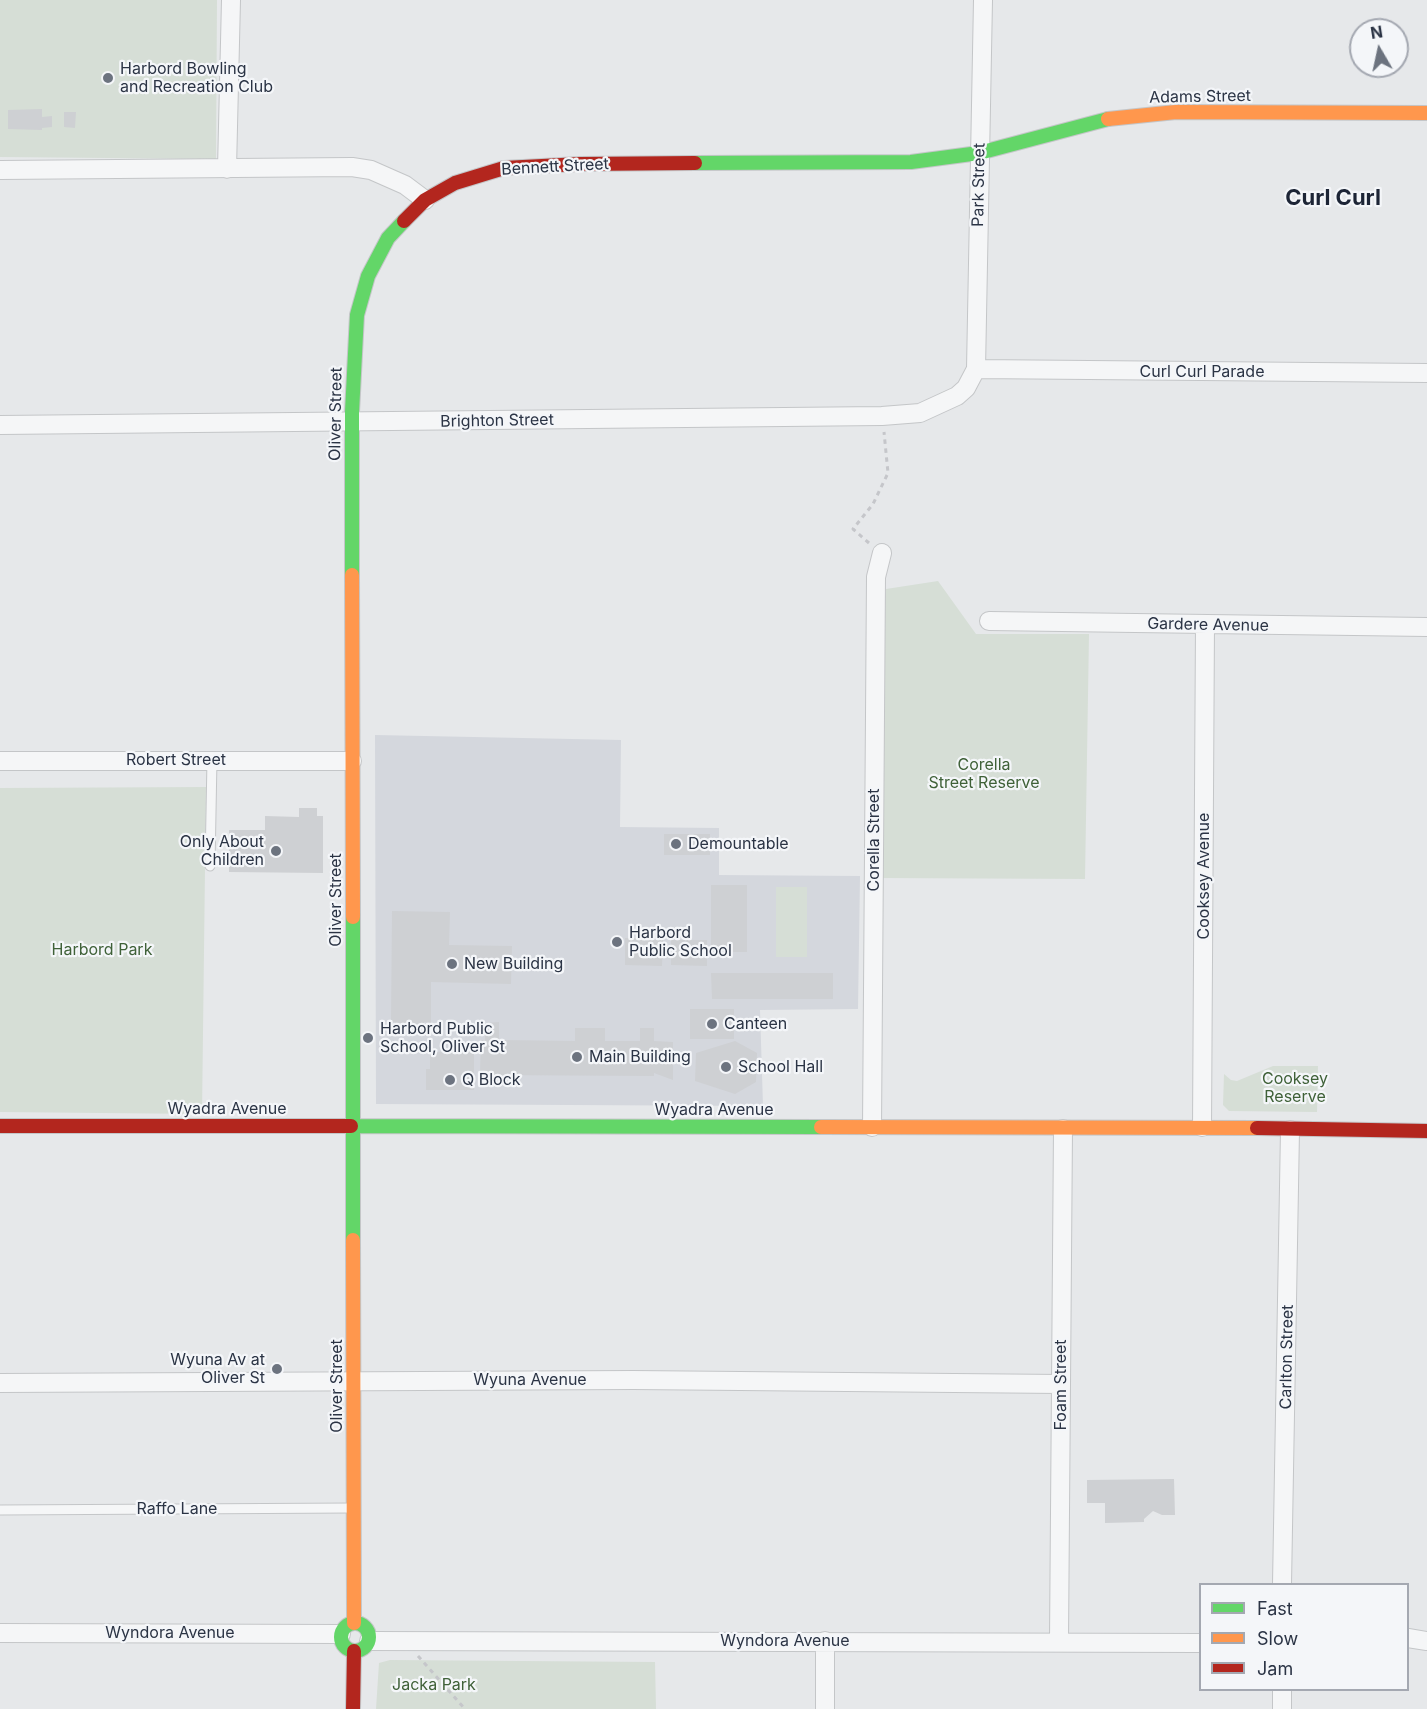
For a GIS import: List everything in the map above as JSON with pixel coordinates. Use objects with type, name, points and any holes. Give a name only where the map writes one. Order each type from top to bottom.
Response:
[{"type":"main road","name":"Adams Street","points":[[979,153],[1101,120],[1133,115],[1176,112],[1427,113]]},
{"type":"main road","name":"Bennett Street","points":[[425,200],[455,183],[479,175],[531,165],[911,162],[979,153]]},
{"type":"main road","name":"Oliver Street","points":[[348,1628],[354,1508],[352,423],[357,315],[368,276],[388,238],[425,200]]},
{"type":"main road","name":"Wyadra Avenue","points":[[0,1126],[352,1125],[1063,1129],[1202,1127],[1427,1131]]},
{"type":"main road","points":[[348,1628],[366,1628],[369,1641],[363,1649],[354,1652],[343,1646],[348,1628]]},
{"type":"main road","points":[[353,1709],[354,1652]]},
{"type":"street","points":[[227,169],[231,0]]},
{"type":"street","name":"Park Street","points":[[976,369],[983,0]]},
{"type":"street","points":[[0,170],[352,167],[371,170],[405,185],[425,200]]},
{"type":"street","name":"Curl Curl Parade","points":[[976,369],[1427,373]]},
{"type":"street","name":"Brighton Street","points":[[0,426],[882,416],[920,413],[957,396],[966,388],[976,369]]},
{"type":"street","name":"Corella Street","points":[[872,1127],[876,577],[882,554]]},
{"type":"street","name":"Gardere Avenue","points":[[989,621],[1427,627]]},
{"type":"street","name":"Cooksey Avenue","points":[[1202,1127],[1205,625]]},
{"type":"street","name":"Robert Street","points":[[0,761],[212,759],[352,761]]},
{"type":"street","name":"Foam Street","points":[[1059,1640],[1063,1129]]},
{"type":"street","name":"Carlton Street","points":[[1282,1583],[1290,1130]]},
{"type":"street","name":"Wyuna Avenue","points":[[0,1383],[633,1380],[1060,1384]]},
{"type":"street","name":"Wyndora Avenue","points":[[0,1633],[348,1628]]},
{"type":"street","points":[[1409,1638],[1427,1641]]},
{"type":"street","name":"Wyndora Avenue","points":[[369,1641],[1059,1640],[1199,1643]]},
{"type":"street","points":[[825,1641],[825,1709]]},
{"type":"street","points":[[1409,1650],[1427,1649]]},
{"type":"street","points":[[1282,1691],[1282,1709]]},
{"type":"lane","points":[[210,866],[212,759]]},
{"type":"lane","name":"Raffo Lane","points":[[0,1510],[354,1508]]},
{"type":"path","points":[[882,416],[888,473],[873,504],[853,529],[882,554]]},
{"type":"path","points":[[418,1656],[465,1709]]},
{"type":"shaded area","name":"Harbord Public School","points":[[375,735],[621,740],[620,827],[719,828],[719,875],[860,876],[858,1009],[760,1010],[763,1106],[376,1104]]},
{"type":"green space","name":"Harbord Bowling and Recreation Club","points":[[0,0],[217,0],[216,159],[0,157]]},
{"type":"green space","name":"Corella Street Reserve","points":[[938,581],[976,634],[1089,634],[1085,879],[880,878],[883,613],[886,589]]},
{"type":"green space","name":"Harbord Park","points":[[206,787],[202,1114],[0,1112],[0,788]]},
{"type":"green space","points":[[776,887],[807,887],[807,957],[776,957]]},
{"type":"green space","name":"Cooksey Reserve","points":[[1273,1066],[1318,1066],[1317,1112],[1229,1111],[1223,1105],[1224,1074],[1231,1080],[1237,1081]]},
{"type":"green space","name":"Jacka Park","points":[[390,1660],[655,1662],[656,1709],[376,1709],[379,1663]]},
{"type":"building","points":[[42,109],[42,117],[52,116],[52,127],[42,128],[42,130],[8,129],[8,110]]},
{"type":"building","points":[[64,112],[76,112],[75,128],[64,127]]},
{"type":"building","name":"Only About Children","points":[[299,808],[317,808],[317,816],[323,816],[323,873],[229,872],[229,830],[265,830],[265,816],[299,817]]},
{"type":"building","points":[[664,834],[710,834],[710,855],[664,855]]},
{"type":"building","points":[[711,885],[747,885],[747,952],[711,952]]},
{"type":"building","name":"New Building","points":[[392,911],[450,912],[449,945],[512,946],[511,984],[431,982],[431,1023],[424,1022],[424,1032],[395,1032],[395,1022],[391,1022]]},
{"type":"building","points":[[625,938],[663,939],[662,966],[625,965]]},
{"type":"building","points":[[671,940],[707,940],[707,966],[671,965]]},
{"type":"building","points":[[711,973],[833,973],[833,999],[712,999]]},
{"type":"building","name":"Canteen","points":[[690,1009],[734,1009],[734,1039],[690,1039]]},
{"type":"building","name":"Main Building","points":[[499,1022],[499,1040],[575,1041],[575,1028],[605,1028],[605,1041],[640,1041],[640,1028],[654,1028],[654,1041],[673,1042],[673,1080],[654,1073],[654,1076],[484,1075],[484,1072],[480,1073],[481,1040],[485,1040],[485,1023]]},
{"type":"building","name":"School Hall","points":[[735,1041],[757,1053],[756,1082],[735,1094],[695,1081],[696,1053]]},
{"type":"building","name":"Q Block","points":[[474,1051],[474,1090],[426,1090],[426,1069],[430,1069],[430,1052]]},
{"type":"building","points":[[1174,1479],[1175,1515],[1162,1515],[1153,1511],[1144,1519],[1144,1522],[1105,1523],[1105,1503],[1087,1503],[1087,1480]]},
{"type":"traffic: fast","points":[[695,163],[911,162],[979,153],[1108,119]]},
{"type":"traffic: fast","points":[[352,575],[352,412],[357,315],[368,276],[388,238],[404,221]]},
{"type":"traffic: fast","points":[[353,917],[353,1240]]},
{"type":"traffic: fast","points":[[351,1126],[821,1127]]},
{"type":"traffic: fast","points":[[355,1623],[365,1627],[369,1637],[365,1647],[355,1651],[345,1647],[341,1637],[345,1627],[355,1623]]},
{"type":"traffic: slow","points":[[1108,119],[1176,112],[1427,113]]},
{"type":"traffic: slow","points":[[352,575],[353,917]]},
{"type":"traffic: slow","points":[[821,1127],[1257,1128]]},
{"type":"traffic: slow","points":[[353,1240],[354,1623]]},
{"type":"traffic: jam","points":[[404,221],[425,200],[455,183],[504,168],[580,164],[695,163]]},
{"type":"traffic: jam","points":[[0,1126],[351,1126]]},
{"type":"traffic: jam","points":[[1257,1128],[1427,1131]]},
{"type":"traffic: jam","points":[[353,1709],[354,1651]]},
{"type":"place","name":"Harbord Bowling and Recreation Club","points":[[108,78]]},
{"type":"place","name":"Demountable","points":[[676,844]]},
{"type":"place","name":"Only About Children","points":[[276,851]]},
{"type":"place","name":"Harbord Public School","points":[[617,942]]},
{"type":"place","name":"New Building","points":[[452,964]]},
{"type":"place","name":"Canteen","points":[[712,1024]]},
{"type":"place","name":"Harbord Public School, Oliver St","points":[[368,1038]]},
{"type":"place","name":"Main Building","points":[[577,1057]]},
{"type":"place","name":"School Hall","points":[[726,1067]]},
{"type":"place","name":"Q Block","points":[[450,1080]]},
{"type":"place","name":"Wyuna Av at Oliver St","points":[[277,1369]]},
{"type":"district","name":"Curl Curl","points":[[1333,198]]}]
